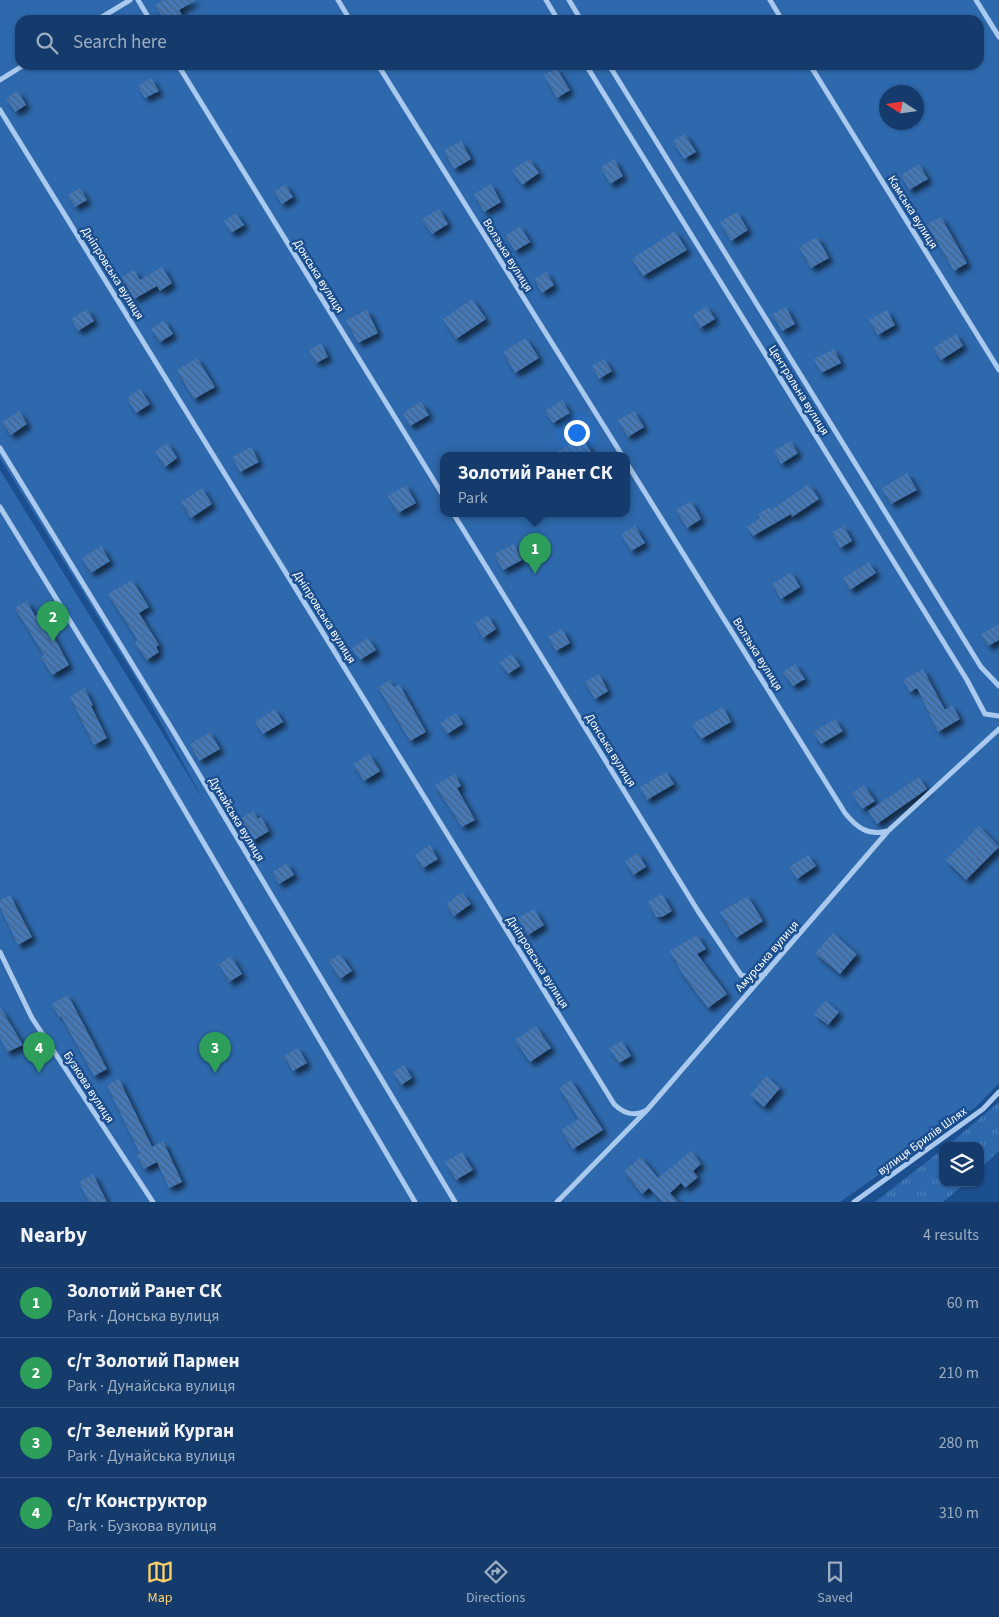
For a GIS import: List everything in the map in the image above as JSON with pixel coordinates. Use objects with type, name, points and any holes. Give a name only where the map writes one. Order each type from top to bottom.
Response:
[{"type":"street","points":[[105,15],[130,0]]},
{"type":"street","points":[[138,0],[147,15]]},
{"type":"street","points":[[338,0],[347,15]]},
{"type":"street","points":[[546,0],[555,15]]},
{"type":"street","points":[[569,0],[578,15]]},
{"type":"street","points":[[770,0],[779,15]]},
{"type":"street","points":[[976,0],[999,37]]},
{"type":"street","points":[[0,80],[16,70]]},
{"type":"street","name":"Донська вулиця","points":[[181,70],[440,491]]},
{"type":"street","name":"Волзька вулиця","points":[[381,70],[620,452]]},
{"type":"street","name":"Центральна вулиця","points":[[589,70],[967,680],[985,714],[999,716]]},
{"type":"street","name":"Центральна вулиця","points":[[612,70],[981,667],[999,686]]},
{"type":"street","name":"Камська вулиця","points":[[813,70],[999,370]]},
{"type":"street","name":"Дніпровська вулиця","points":[[0,110],[614,1104],[626,1113],[640,1113],[647,1110]]},
{"type":"street","name":"Дунайська вулиця","points":[[0,448],[172,729],[455,1202]]},
{"type":"street","name":"Волзька вулиця","points":[[630,468],[845,813],[854,824],[865,831],[877,834],[888,831]]},
{"type":"street","points":[[0,508],[145,743],[415,1202]]},
{"type":"street","name":"Донська вулиця","points":[[455,517],[698,911],[741,975],[752,978],[765,974]]},
{"type":"street","name":"Амурська вулиця","points":[[557,1202],[647,1110],[888,831],[999,730]]},
{"type":"street","name":"Бузкова вулиця","points":[[0,952],[32,1018],[152,1202]]},
{"type":"street","name":"вулиця Брилів Шлях","points":[[854,1202],[983,1109],[999,1092]]},
{"type":"green space","points":[[0,0],[999,0],[999,1083],[976,1107],[840,1202],[0,1202],[0,470],[204,801],[143,690],[0,458]]},
{"type":"green space","points":[[999,1102],[999,1151],[984,1165],[984,1142],[952,1142]]},
{"type":"green space","points":[[939,1152],[939,1187],[961,1187],[943,1202],[875,1202]]},
{"type":"building","points":[[164,0],[196,0],[179,10],[182,15],[161,15],[155,5]]},
{"type":"building","points":[[553,70],[557,70],[570,90],[557,98],[544,75]]},
{"type":"building","points":[[151,78],[159,91],[145,98],[138,86]]},
{"type":"building","points":[[18,91],[26,105],[15,112],[6,98]]},
{"type":"building","points":[[685,134],[696,152],[684,159],[673,141]]},
{"type":"building","points":[[461,141],[471,159],[454,169],[444,150]]},
{"type":"building","points":[[529,159],[539,173],[522,185],[512,170]]},
{"type":"building","points":[[614,159],[623,176],[610,184],[601,167]]},
{"type":"building","points":[[919,164],[928,179],[909,190],[901,175]]},
{"type":"building","points":[[285,184],[293,197],[282,204],[274,192]]},
{"type":"building","points":[[491,184],[501,202],[484,212],[474,194]]},
{"type":"building","points":[[80,188],[87,200],[75,207],[68,195]]},
{"type":"building","points":[[439,209],[448,224],[432,234],[422,219]]},
{"type":"building","points":[[737,212],[748,230],[731,241],[720,222]]},
{"type":"building","points":[[236,213],[244,225],[231,233],[224,221]]},
{"type":"building","points":[[941,217],[967,263],[954,271],[927,224]]},
{"type":"building","points":[[520,226],[530,242],[515,251],[505,236]]},
{"type":"building","points":[[675,231],[687,250],[643,276],[632,259]]},
{"type":"building","points":[[817,237],[829,258],[811,268],[799,247]]},
{"type":"building","points":[[162,267],[172,283],[160,291],[157,286],[134,299],[122,277],[134,270],[140,280]]},
{"type":"building","points":[[546,272],[554,285],[542,293],[534,279]]},
{"type":"building","points":[[472,299],[486,319],[456,339],[443,319]]},
{"type":"building","points":[[707,306],[715,319],[700,328],[693,315]]},
{"type":"building","points":[[786,307],[795,324],[782,331],[772,314]]},
{"type":"building","points":[[87,309],[94,321],[78,331],[71,319]]},
{"type":"building","points":[[367,310],[378,333],[358,343],[346,320]]},
{"type":"building","points":[[887,310],[895,325],[878,335],[869,320]]},
{"type":"building","points":[[164,320],[173,334],[160,342],[151,329]]},
{"type":"building","points":[[956,334],[963,346],[941,360],[933,348]]},
{"type":"building","points":[[526,338],[539,358],[515,373],[503,352]]},
{"type":"building","points":[[321,343],[328,357],[316,363],[309,350]]},
{"type":"building","points":[[834,349],[841,363],[821,373],[814,359]]},
{"type":"building","points":[[197,358],[215,387],[194,399],[177,370]]},
{"type":"building","points":[[604,359],[612,371],[599,379],[592,366]]},
{"type":"building","points":[[140,389],[150,404],[136,413],[127,398]]},
{"type":"building","points":[[562,400],[570,413],[553,423],[545,411]]},
{"type":"building","points":[[421,402],[429,415],[410,426],[403,413]]},
{"type":"building","points":[[19,411],[27,424],[11,435],[2,422]]},
{"type":"building","points":[[634,411],[644,427],[628,437],[618,420]]},
{"type":"building","points":[[582,437],[591,452],[556,452]]},
{"type":"building","points":[[790,441],[798,453],[781,464],[774,451]]},
{"type":"building","points":[[168,443],[177,458],[165,467],[155,451]]},
{"type":"building","points":[[251,447],[259,462],[240,472],[232,457]]},
{"type":"building","points":[[907,473],[917,490],[891,504],[882,488]]},
{"type":"building","points":[[809,484],[819,499],[792,517],[791,514],[753,536],[747,527],[760,518],[758,514],[770,507],[771,510]]},
{"type":"building","points":[[406,485],[416,503],[398,513],[388,496]]},
{"type":"building","points":[[202,488],[212,504],[191,518],[181,502]]},
{"type":"building","points":[[691,501],[701,519],[687,528],[676,510]]},
{"type":"building","points":[[635,526],[645,543],[631,551],[621,534]]},
{"type":"building","points":[[844,526],[852,541],[840,548],[832,532]]},
{"type":"building","points":[[514,544],[522,560],[503,570],[494,554]]},
{"type":"building","points":[[101,546],[110,561],[91,573],[82,558]]},
{"type":"building","points":[[869,562],[876,573],[850,590],[843,578]]},
{"type":"building","points":[[791,572],[800,587],[781,599],[772,584]]},
{"type":"building","points":[[132,580],[149,607],[139,613],[159,645],[156,647],[159,652],[147,660],[135,644],[137,639],[108,594]]},
{"type":"building","points":[[27,601],[35,616],[39,614],[49,628],[69,665],[52,675],[41,657],[44,655],[15,608]]},
{"type":"building","points":[[488,615],[496,629],[483,638],[475,623]]},
{"type":"building","points":[[999,624],[999,640],[988,646],[981,634]]},
{"type":"building","points":[[562,629],[570,643],[556,651],[548,637]]},
{"type":"building","points":[[368,638],[376,650],[360,660],[352,648]]},
{"type":"building","points":[[512,654],[520,666],[508,674],[500,662]]},
{"type":"building","points":[[795,664],[805,679],[793,686],[783,672]]},
{"type":"building","points":[[923,669],[945,710],[952,705],[960,719],[938,732],[917,688],[910,692],[903,680]]},
{"type":"building","points":[[599,674],[608,691],[595,699],[585,682]]},
{"type":"building","points":[[390,680],[394,687],[399,684],[426,732],[410,741],[378,687]]},
{"type":"building","points":[[84,688],[107,738],[94,745],[70,697]]},
{"type":"building","points":[[723,707],[731,722],[701,739],[692,724]]},
{"type":"building","points":[[275,709],[283,722],[263,734],[255,722]]},
{"type":"building","points":[[456,713],[463,724],[447,734],[440,723]]},
{"type":"building","points":[[835,719],[843,731],[821,744],[813,732]]},
{"type":"building","points":[[210,732],[220,749],[199,761],[190,744]]},
{"type":"building","points":[[369,754],[380,771],[364,781],[353,764]]},
{"type":"building","points":[[666,772],[674,784],[647,800],[640,787]]},
{"type":"building","points":[[455,774],[461,786],[457,788],[475,820],[462,827],[435,785]]},
{"type":"building","points":[[919,777],[927,789],[877,824],[868,811]]},
{"type":"building","points":[[864,785],[875,801],[862,809],[852,793]]},
{"type":"building","points":[[253,811],[258,819],[261,817],[269,831],[251,842],[240,819]]},
{"type":"building","points":[[979,826],[999,847],[966,880],[946,860]]},
{"type":"building","points":[[430,845],[438,859],[423,868],[415,855]]},
{"type":"building","points":[[638,853],[646,867],[633,875],[625,861]]},
{"type":"building","points":[[808,855],[816,866],[797,879],[789,867]]},
{"type":"building","points":[[287,863],[294,875],[279,884],[272,872]]},
{"type":"building","points":[[462,892],[471,904],[454,916],[446,904]]},
{"type":"building","points":[[662,894],[672,911],[662,917],[656,917],[648,902]]},
{"type":"building","points":[[10,895],[32,937],[18,945],[0,907],[0,900]]},
{"type":"building","points":[[748,896],[763,921],[736,938],[720,912]]},
{"type":"building","points":[[534,909],[544,925],[528,935],[518,918]]},
{"type":"building","points":[[833,933],[857,954],[840,974],[815,953]]},
{"type":"building","points":[[697,935],[706,949],[697,954],[727,994],[708,1008],[683,975],[670,951]]},
{"type":"building","points":[[340,954],[352,971],[340,979],[329,961]]},
{"type":"building","points":[[231,956],[242,974],[229,982],[219,964]]},
{"type":"building","points":[[68,995],[107,1069],[94,1076],[61,1016],[59,1017],[52,1004]]},
{"type":"building","points":[[825,1001],[839,1012],[828,1025],[814,1014]]},
{"type":"building","points":[[0,1007],[23,1045],[7,1052],[0,1037]]},
{"type":"building","points":[[536,1026],[551,1048],[530,1062],[515,1040]]},
{"type":"building","points":[[622,1041],[631,1056],[619,1063],[609,1048]]},
{"type":"building","points":[[298,1048],[307,1063],[293,1071],[284,1056]]},
{"type":"building","points":[[404,1065],[412,1078],[401,1085],[393,1072]]},
{"type":"building","points":[[766,1076],[780,1088],[764,1107],[750,1095]]},
{"type":"building","points":[[119,1079],[152,1147],[163,1141],[182,1182],[169,1188],[157,1162],[144,1169],[137,1155],[140,1154],[107,1085]]},
{"type":"building","points":[[571,1080],[603,1130],[573,1149],[561,1130],[579,1119],[559,1088]]},
{"type":"building","points":[[691,1151],[701,1164],[693,1171],[698,1177],[685,1188],[681,1183],[670,1193],[678,1202],[662,1202],[649,1188],[642,1194],[624,1171],[641,1157],[658,1178]]},
{"type":"building","points":[[462,1152],[473,1170],[456,1180],[445,1162]]},
{"type":"building","points":[[93,1174],[107,1202],[89,1202],[79,1182]]},
{"type":"place","name":"Золотий Ранет СК","points":[[535,574]]},
{"type":"place","name":"с/т Золотий Пармен","points":[[53,642]]},
{"type":"place","name":"с/т Конструктор","points":[[39,1073]]},
{"type":"place","name":"с/т Зелений Курган","points":[[215,1073]]}]
